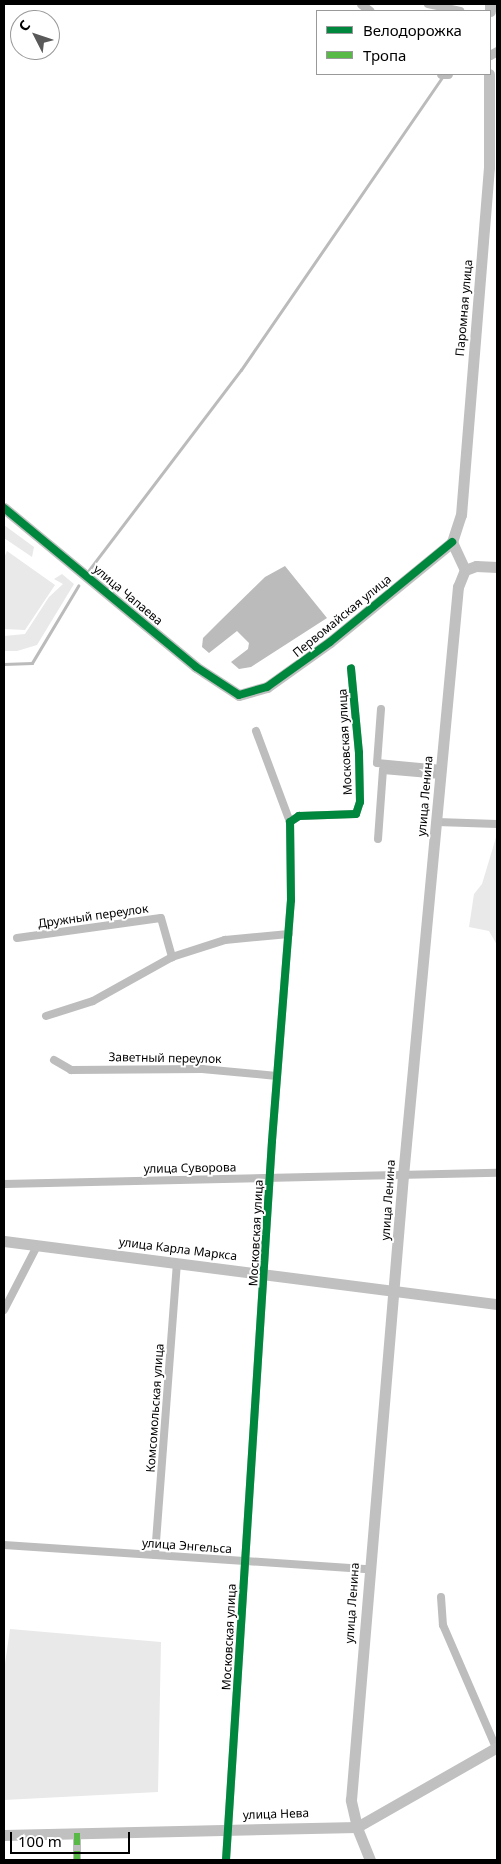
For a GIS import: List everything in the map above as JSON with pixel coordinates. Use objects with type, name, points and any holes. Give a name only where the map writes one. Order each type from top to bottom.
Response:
[{"type":"main road","name":"Паромная улица","points":[[452,542],[461,515],[489,167],[489,75]]},
{"type":"main road","name":"улица Чапаева","points":[[4,508],[196,667],[239,695]]},
{"type":"main road","points":[[452,542],[465,570],[476,566],[497,567]]},
{"type":"main road","name":"Первомайская улица","points":[[239,695],[267,687],[314,654],[452,542]]},
{"type":"main road","name":"улица Ленина","points":[[370,1860],[357,1828],[351,1800],[368,1569],[458,587],[465,570]]},
{"type":"main road","name":"улица Карла Маркса","points":[[4,1241],[497,1304]]},
{"type":"main road","name":"улица Нева","points":[[4,1835],[357,1828],[497,1748]]},
{"type":"street","points":[[428,4],[455,10]]},
{"type":"street","name":"Московская улица","points":[[290,822],[300,816],[356,814],[360,802],[359,753],[351,668]]},
{"type":"street","points":[[380,709],[377,763],[441,772]]},
{"type":"street","name":"Московская улица","points":[[226,1860],[266,1273],[277,1076],[289,934],[290,822],[256,731]]},
{"type":"street","points":[[378,840],[383,770],[441,772]]},
{"type":"street","points":[[436,822],[497,824]]},
{"type":"street","name":"Дружный переулок","points":[[17,938],[161,918],[172,957]]},
{"type":"street","points":[[46,1016],[93,1001],[172,957],[225,940],[289,934]]},
{"type":"street","name":"Заветный переулок","points":[[54,1060],[71,1070],[202,1069],[277,1076]]},
{"type":"street","name":"улица Суворова","points":[[4,1184],[497,1173]]},
{"type":"street","points":[[4,1310],[37,1246]]},
{"type":"street","name":"Комсомольская улица","points":[[155,1555],[177,1264]]},
{"type":"street","name":"улица Энгельса","points":[[4,1545],[368,1569]]},
{"type":"street","points":[[441,1597],[443,1625],[497,1748]]},
{"type":"street","points":[[77,1833],[77,1860]]},
{"type":"shaded area","points":[[4,525],[34,547],[32,557],[4,538]]},
{"type":"shaded area","points":[[7,551],[55,585],[25,630],[4,629],[4,558]]},
{"type":"shaded area","points":[[285,566],[327,618],[251,667],[239,669],[231,662],[248,649],[249,643],[237,631],[209,653],[202,647],[203,638],[265,577]]},
{"type":"shaded area","points":[[62,574],[74,584],[37,645],[17,651],[4,651],[4,636],[25,634],[49,597],[63,584],[54,579]]},
{"type":"shaded area","points":[[497,834],[497,945],[489,931],[469,927],[474,894],[482,884]]},
{"type":"shaded area","points":[[10,1629],[161,1642],[158,1792],[4,1800],[4,1671]]},
{"type":"waterway","points":[[361,4],[369,10]]},
{"type":"waterway","points":[[491,54],[497,51]]},
{"type":"waterway","points":[[89,570],[241,370],[443,76]]},
{"type":"waterway","points":[[4,664],[32,663],[78,586]]},
{"type":"marked path","points":[[77,1833],[77,1860]]},
{"type":"cycle path","points":[[4,508],[196,667],[239,695],[267,687],[330,642],[452,542]]},
{"type":"cycle path","points":[[226,1860],[272,1141],[291,900],[290,822],[299,816],[356,814],[360,802],[359,753],[351,668]]}]
